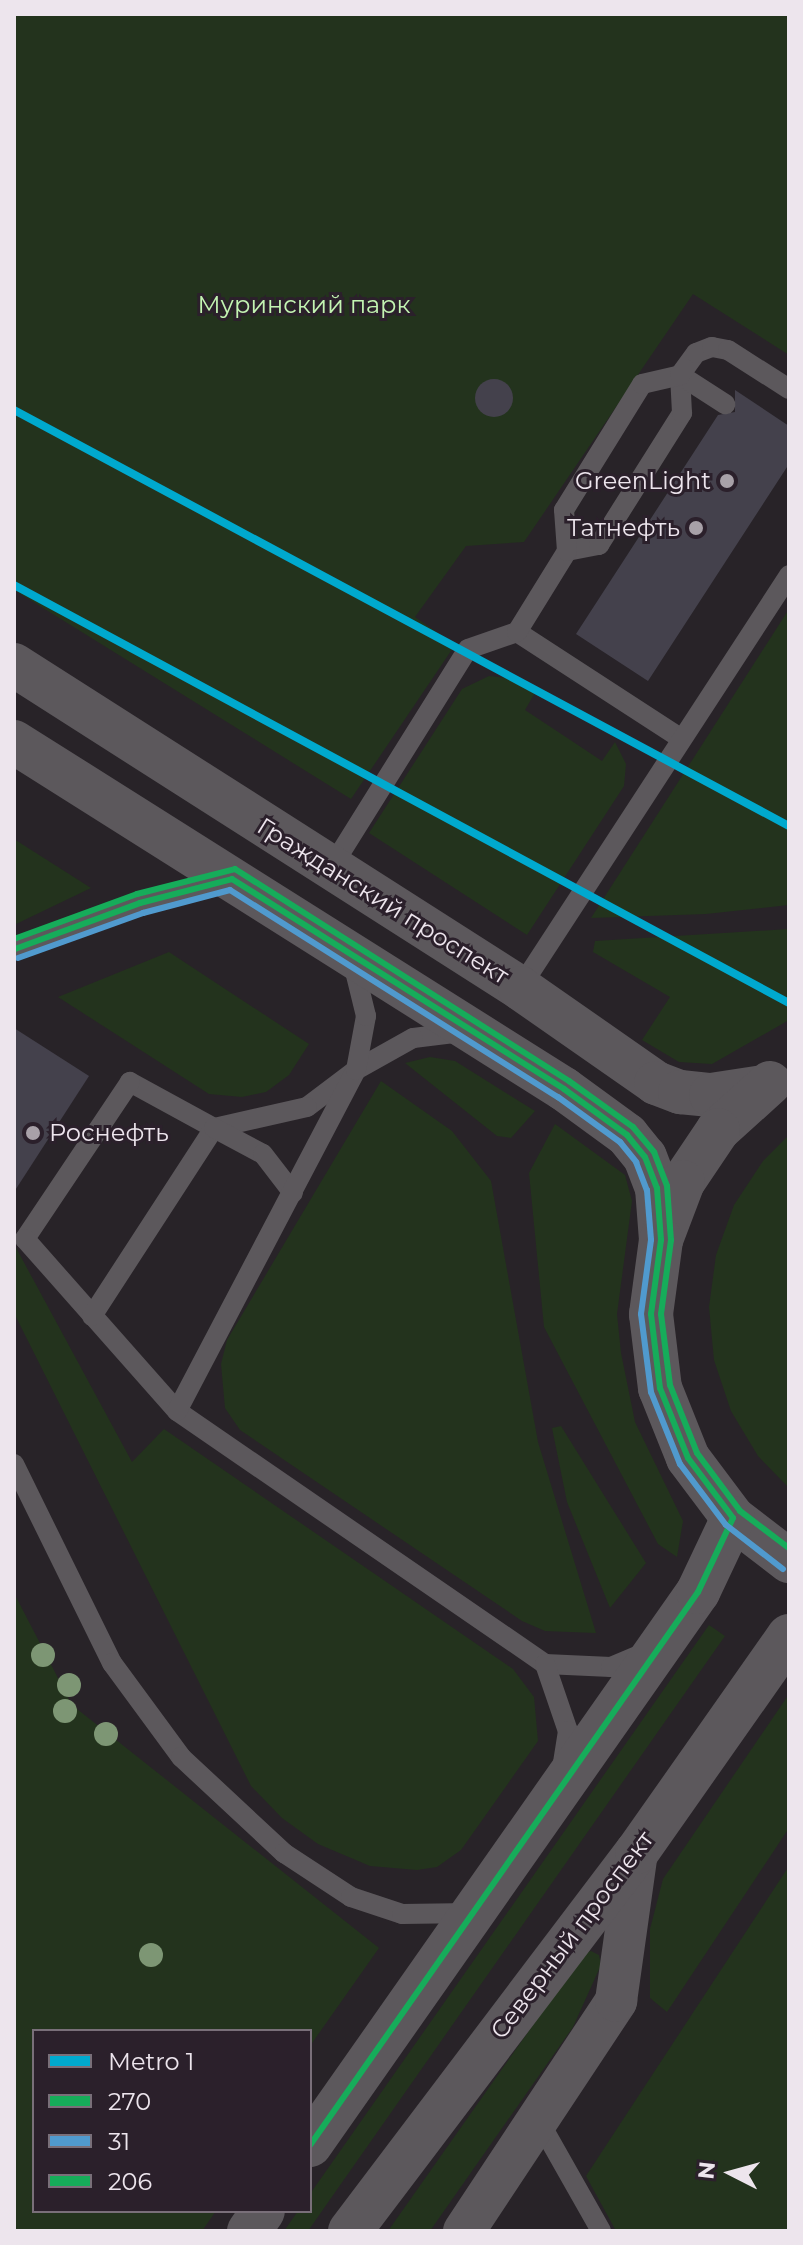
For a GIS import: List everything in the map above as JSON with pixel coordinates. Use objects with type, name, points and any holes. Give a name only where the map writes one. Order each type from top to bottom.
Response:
[{"type":"main road","name":"Гражданский проспект","points":[[14,665],[520,988],[656,1083],[711,1095],[776,1079]]},
{"type":"main road","points":[[14,742],[470,1031],[627,1135],[645,1157],[657,1188],[661,1240],[651,1314],[660,1388],[688,1458],[733,1518],[789,1561]]},
{"type":"main road","points":[[661,1240],[692,1169],[718,1130],[776,1079]]},
{"type":"main road","points":[[312,2142],[664,1644],[698,1592],[733,1518]]},
{"type":"main road","name":"Северный проспект","points":[[350,2231],[637,1852],[789,1636]]},
{"type":"main road","points":[[249,2231],[262,2213]]},
{"type":"street","points":[[464,2231],[540,2123],[616,2001],[637,1852]]},
{"type":"lane","points":[[567,551],[599,545],[682,413],[680,375],[696,353],[712,347],[728,350],[789,389]]},
{"type":"lane","points":[[331,868],[468,649],[517,632],[567,551],[564,510],[642,384],[680,375],[725,404]]},
{"type":"lane","points":[[520,988],[789,575]]},
{"type":"lane","points":[[517,632],[680,738]]},
{"type":"lane","points":[[14,950],[140,903],[232,879]]},
{"type":"lane","points":[[177,1411],[356,1070],[366,1016],[351,955]]},
{"type":"lane","points":[[92,1316],[214,1128],[307,1107],[356,1070],[413,1038],[470,1031]]},
{"type":"lane","points":[[293,1193],[263,1154],[130,1082],[25,1239],[177,1411],[545,1664],[611,1667],[664,1644]]},
{"type":"lane","points":[[14,1464],[112,1663],[181,1757],[284,1853],[351,1897],[402,1914],[472,1913]]},
{"type":"lane","points":[[545,1664],[568,1731],[557,1795]]},
{"type":"lane","points":[[540,2123],[601,2231]]},
{"type":"green space","name":"Муринский парк","points":[[14,14],[789,14],[789,355],[693,294],[524,542],[466,546],[415,617],[455,645],[351,799],[14,590]]},
{"type":"green space","points":[[789,609],[789,905],[706,914],[591,918]]},
{"type":"green space","points":[[489,676],[516,679],[536,691],[525,710],[602,761],[615,742],[626,764],[624,786],[527,935],[369,833],[462,689]]},
{"type":"green space","points":[[14,839],[91,888],[14,925]]},
{"type":"green space","points":[[789,929],[789,1020],[712,1064],[679,1062],[642,1040],[670,997],[593,952],[595,941]]},
{"type":"green space","points":[[169,952],[309,1044],[289,1075],[266,1092],[242,1097],[209,1094],[58,997]]},
{"type":"green space","points":[[430,1057],[455,1061],[535,1111],[511,1138],[497,1136],[405,1063]]},
{"type":"green space","points":[[381,1081],[452,1131],[491,1181],[538,1442],[596,1633],[545,1631],[522,1621],[240,1430],[225,1408],[221,1364],[227,1340]]},
{"type":"green space","points":[[555,1124],[625,1175],[632,1201],[617,1314],[621,1353],[635,1422],[683,1521],[677,1557],[658,1544],[544,1327],[529,1173]]},
{"type":"green space","points":[[789,1135],[789,1488],[758,1456],[731,1411],[714,1360],[709,1307],[716,1255],[734,1205],[763,1161]]},
{"type":"green space","points":[[14,1244],[132,1462],[164,1429],[513,1669],[534,1697],[538,1741],[461,1850],[437,1867],[417,1870],[370,1866],[318,1844],[282,1818],[251,1786],[14,1313]]},
{"type":"green space","points":[[561,1426],[646,1563],[610,1608],[567,1502],[552,1428]]},
{"type":"green space","points":[[14,1593],[72,1705],[379,1948],[312,2043],[312,2029],[32,2029],[32,2213],[215,2213],[202,2231],[14,2231]]},
{"type":"green space","points":[[709,1625],[725,1636],[308,2231],[284,2231],[297,2213],[312,2213],[312,2191]]},
{"type":"green space","points":[[789,1694],[789,1828],[667,2012],[650,1998],[650,1929],[663,1879]]},
{"type":"green space","points":[[789,1866],[789,2231],[616,2231],[586,2176]]},
{"type":"green space","points":[[591,1951],[599,1955],[601,1965],[573,2027],[430,2231],[388,2231],[583,1954]]},
{"type":"building","points":[[494,379],[508,384],[513,398],[508,412],[494,417],[480,412],[475,398],[480,384]]},
{"type":"building","name":"Татнефть","points":[[735,390],[789,426],[789,464],[648,681],[576,634],[718,415],[735,412]]},
{"type":"building","name":"Роснефть","points":[[14,1028],[89,1076],[14,1192]]},
{"type":"metro line","name":"1","points":[[14,410],[789,826]]},
{"type":"metro line","name":"1","points":[[14,585],[789,1003]]},
{"type":"transit line","name":"206","points":[[14,939],[137,894],[235,869],[569,1081],[633,1127],[654,1152],[667,1186],[671,1240],[661,1314],[670,1385],[697,1453],[740,1511],[789,1548]]},
{"type":"transit line","name":"270","points":[[15,949],[140,903],[232,879],[564,1089],[627,1135],[645,1157],[657,1188],[661,1240],[651,1314],[660,1388],[688,1458],[733,1518],[698,1592],[312,2142]]},
{"type":"transit line","name":"31","points":[[18,958],[143,913],[230,890],[558,1097],[620,1142],[636,1162],[647,1190],[651,1240],[641,1314],[651,1392],[680,1464],[726,1525],[783,1569]]},
{"type":"place","name":"GreenLight","points":[[727,481]]},
{"type":"place","name":"Татнефть","points":[[696,528]]},
{"type":"place","name":"Роснефть","points":[[33,1133]]}]
